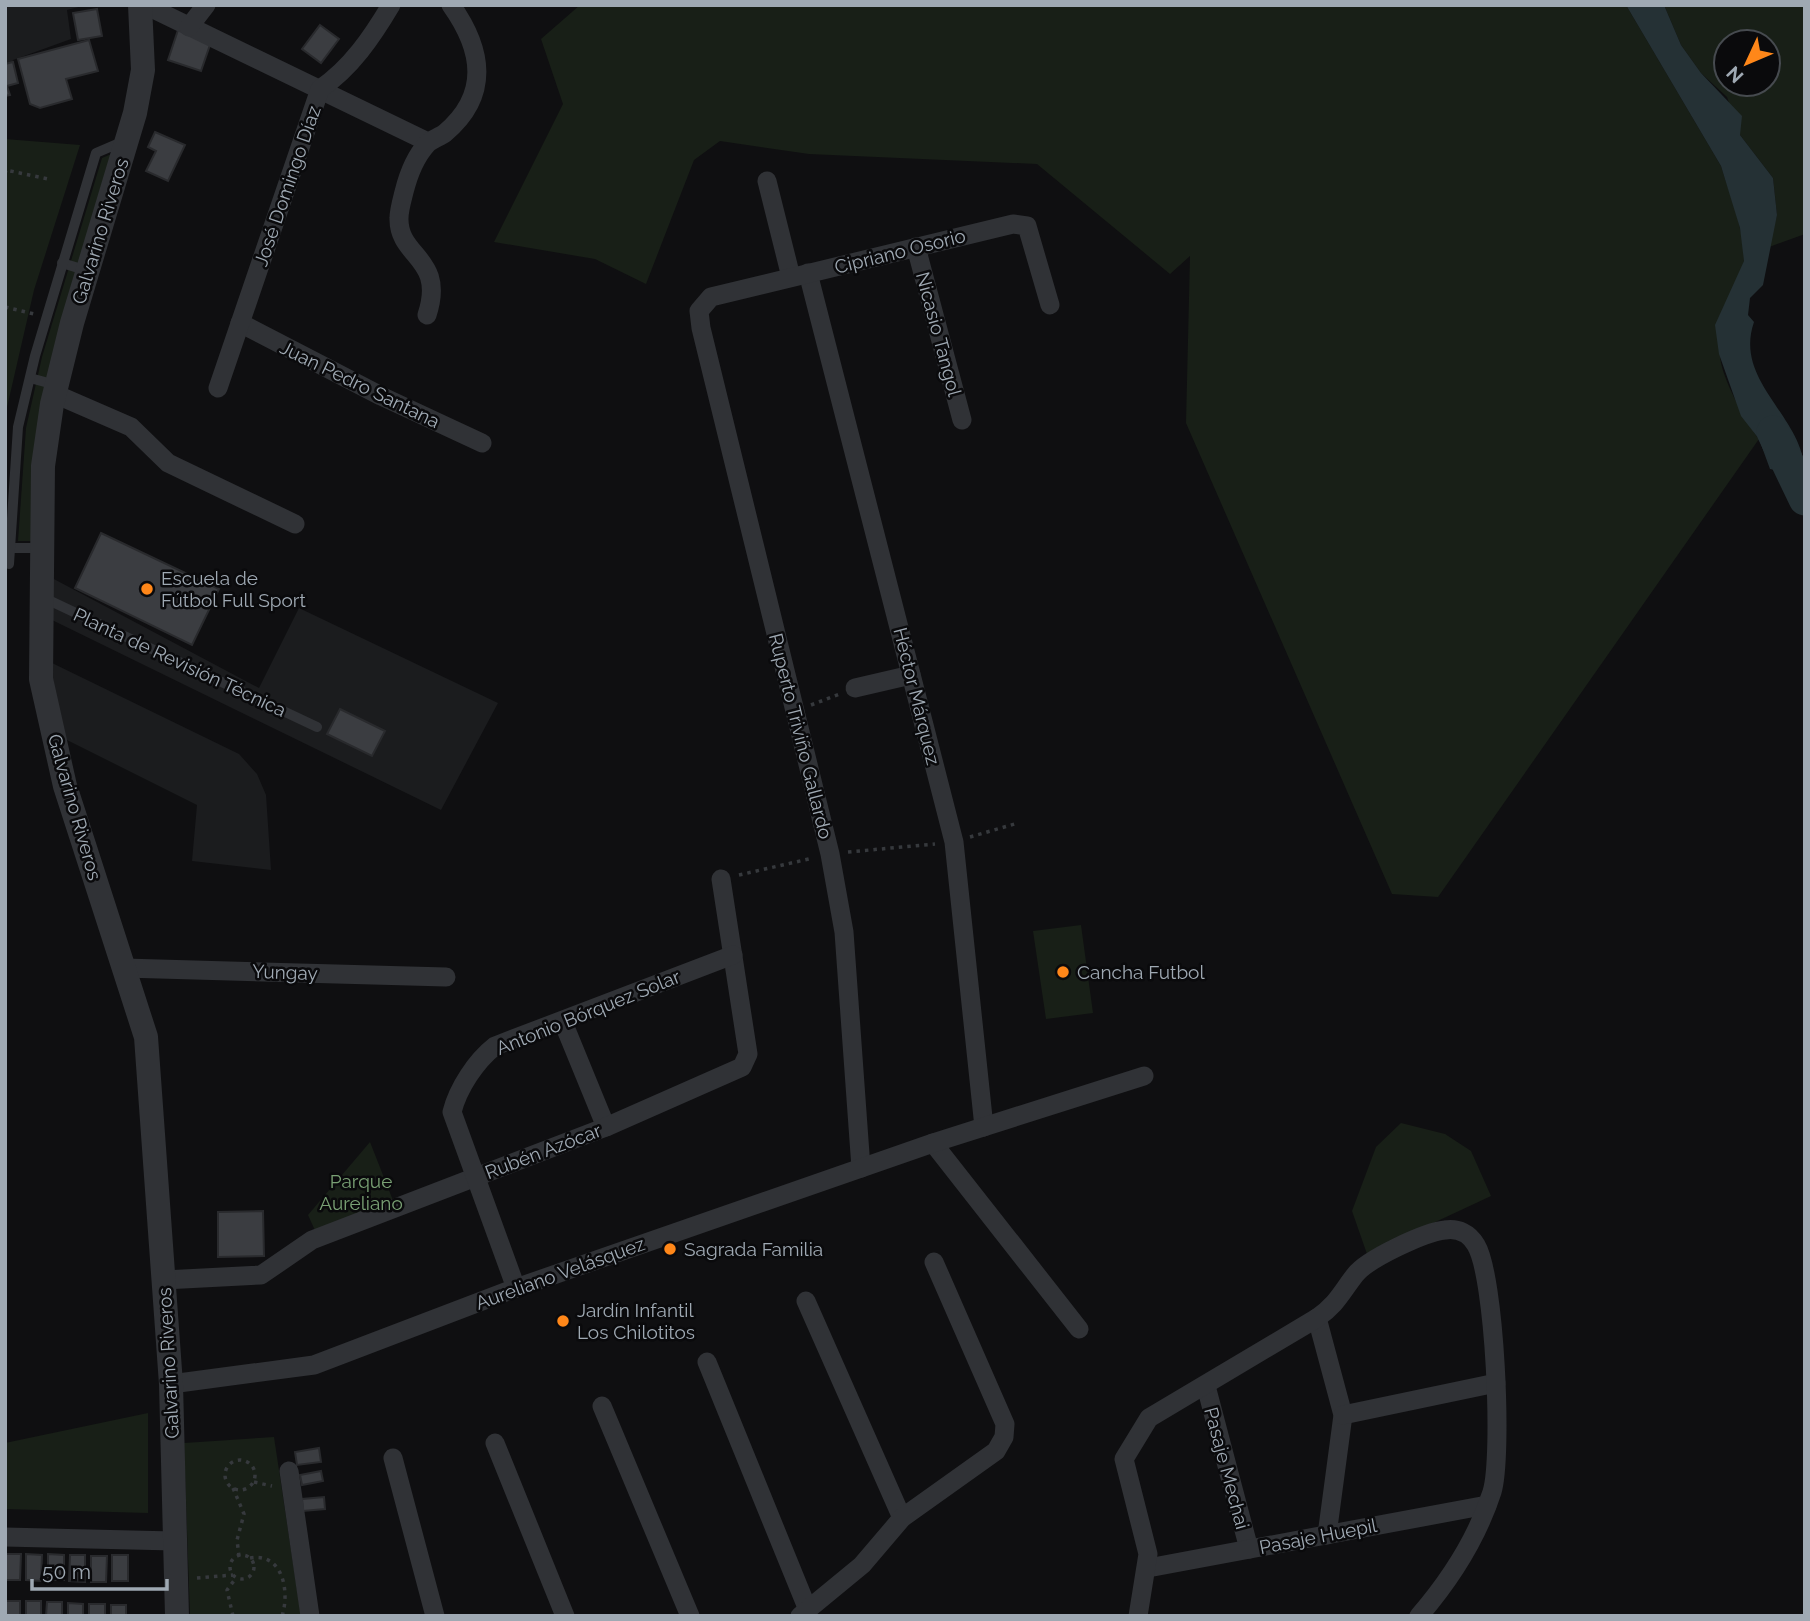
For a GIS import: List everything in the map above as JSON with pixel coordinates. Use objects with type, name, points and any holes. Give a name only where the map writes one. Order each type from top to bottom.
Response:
[{"type":"street","points":[[143,5],[428,142]]},
{"type":"street","name":"Galvarino Riveros","points":[[143,5],[143,70],[127,139],[56,389],[43,466],[41,679],[65,786],[146,1037],[171,1384],[177,1616]]},
{"type":"street","points":[[190,27],[206,5]]},
{"type":"street","name":"José Domingo Díaz","points":[[218,388],[320,89],[337,78],[354,60],[391,5]]},
{"type":"street","points":[[427,315],[434,295],[432,278],[402,233],[398,219],[405,190],[428,142],[444,134],[470,106],[479,78],[474,52],[451,5]]},
{"type":"street","name":"Héctor Márquez","points":[[767,181],[800,275],[911,675],[954,842],[984,1127]]},
{"type":"street","name":"Cipriano Osorio","points":[[699,311],[711,297],[1013,224],[1027,226],[1050,305]]},
{"type":"street","name":"Nicasio Tangol","points":[[916,247],[962,420]]},
{"type":"street","name":"Ruperto Triviño Gallardo","points":[[699,311],[830,854],[844,932],[862,1168]]},
{"type":"street","name":"Juan Pedro Santana","points":[[240,323],[357,384],[482,443]]},
{"type":"street","points":[[56,389],[131,427],[168,463],[295,524]]},
{"type":"street","points":[[855,688],[911,675]]},
{"type":"street","name":"Rubén Azócar","points":[[164,1280],[261,1275],[312,1240],[606,1127],[742,1067],[748,1054],[721,879]]},
{"type":"street","name":"Antonio Bórquez Solar","points":[[516,1288],[452,1112],[455,1099],[483,1056],[495,1046],[563,1022],[733,954]]},
{"type":"street","name":"Yungay","points":[[124,968],[446,977]]},
{"type":"street","points":[[563,1022],[606,1127]]},
{"type":"street","name":"Aureliano Velásquez","points":[[171,1384],[314,1365],[516,1288],[933,1143],[1144,1076]]},
{"type":"street","points":[[933,1143],[1079,1329]]},
{"type":"street","points":[[1138,1616],[1148,1568],[1146,1546],[1124,1459],[1149,1418],[1317,1318],[1338,1302],[1364,1266],[1427,1235],[1445,1230],[1460,1230],[1476,1244],[1481,1255],[1496,1383],[1496,1462],[1487,1505],[1458,1564],[1419,1616]]},
{"type":"street","points":[[707,1362],[804,1613],[862,1565],[902,1518],[996,1451],[1005,1431],[934,1262]]},
{"type":"street","points":[[806,1301],[902,1518]]},
{"type":"street","points":[[1317,1318],[1343,1415],[1326,1535]]},
{"type":"street","points":[[1343,1415],[1496,1383]]},
{"type":"street","name":"Pasaje Mechai","points":[[1206,1386],[1249,1549]]},
{"type":"street","points":[[602,1406],[690,1616]]},
{"type":"street","points":[[495,1443],[565,1616]]},
{"type":"street","points":[[393,1458],[435,1616]]},
{"type":"street","points":[[289,1471],[310,1616]]},
{"type":"street","name":"Pasaje Huepil","points":[[1148,1568],[1487,1505]]},
{"type":"street","points":[[5,1537],[174,1541]]},
{"type":"lane","points":[[9,564],[18,427],[30,378],[96,153],[127,139]]},
{"type":"lane","points":[[62,263],[88,271]]},
{"type":"lane","points":[[30,378],[56,389]]},
{"type":"lane","points":[[10,548],[42,548]]},
{"type":"lane","name":"Planta de Revisión Técnica","points":[[42,596],[317,727]]},
{"type":"path","points":[[5,174],[6,170],[48,179]]},
{"type":"path","points":[[5,307],[28,312]]},
{"type":"path","points":[[795,712],[855,688]]},
{"type":"path","points":[[721,879],[830,854],[954,842],[1018,823]]},
{"type":"path","points":[[233,1488],[247,1489],[254,1482],[255,1473],[247,1462],[232,1463],[226,1471],[227,1481],[233,1488],[244,1514],[237,1540],[239,1556]]},
{"type":"path","points":[[239,1556],[263,1558],[279,1570],[286,1595],[282,1616]]},
{"type":"path","points":[[233,1616],[227,1590],[234,1576],[230,1564],[239,1556]]},
{"type":"path","points":[[175,1577],[234,1576],[244,1579],[251,1576],[254,1569],[250,1558]]},
{"type":"shaded area","points":[[5,5],[86,5],[67,10],[71,39],[13,60],[5,101]]},
{"type":"shaded area","points":[[1626,5],[1664,5],[1681,45],[1712,85],[1712,98],[1725,98],[1742,116],[1740,135],[1773,178],[1777,215],[1763,285],[1750,298],[1748,315],[1754,322],[1750,344],[1753,363],[1761,382],[1794,435],[1802,454],[1805,475],[1770,469],[1759,439],[1741,416],[1719,354],[1715,325],[1744,261],[1740,228],[1721,166]]},
{"type":"shaded area","points":[[52,578],[259,688],[299,608],[498,703],[441,810],[52,620]]},
{"type":"shaded area","points":[[50,662],[239,754],[257,774],[266,795],[271,870],[192,861],[197,805],[63,738]]},
{"type":"green space","points":[[580,5],[1626,5],[1721,166],[1736,212],[1742,236],[1743,271],[1724,330],[1720,353],[1724,373],[1734,398],[1759,439],[1438,897],[1392,894],[1186,423],[1190,256],[1170,274],[1037,164],[809,154],[720,141],[694,160],[646,284],[595,259],[494,242],[563,104],[541,39]]},
{"type":"green space","points":[[1664,5],[1805,5],[1805,234],[1769,247],[1777,215],[1773,178],[1740,135],[1727,98],[1782,98],[1782,28],[1712,28],[1712,83],[1701,73],[1681,45]]},
{"type":"green space","points":[[5,139],[80,145],[34,290],[5,416]]},
{"type":"green space","points":[[116,152],[35,541],[18,541],[26,428],[42,357],[102,158]]},
{"type":"green space","name":"Cancha Futbol","points":[[1081,925],[1093,1013],[1046,1019],[1033,931]]},
{"type":"green space","points":[[1401,1123],[1445,1134],[1471,1151],[1491,1196],[1367,1254],[1352,1211],[1376,1147]]},
{"type":"green space","name":"Parque Aureliano","points":[[370,1142],[396,1208],[318,1237],[308,1215]]},
{"type":"green space","points":[[148,1413],[148,1513],[5,1509],[5,1443]]},
{"type":"green space","points":[[274,1437],[301,1616],[190,1616],[184,1443]]},
{"type":"building","points":[[97,9],[102,36],[78,40],[73,13]]},
{"type":"building","points":[[320,25],[339,39],[321,63],[302,49]]},
{"type":"building","points":[[179,27],[212,39],[201,71],[168,60]]},
{"type":"building","points":[[89,40],[98,71],[66,79],[72,99],[40,108],[30,104],[18,59]]},
{"type":"building","points":[[13,62],[18,83],[7,86],[10,95],[5,96],[5,64]]},
{"type":"building","points":[[155,132],[185,145],[168,181],[146,171],[156,151],[148,147]]},
{"type":"building","name":"Escuela de Fútbol Full Sport","points":[[101,533],[219,589],[192,645],[75,588]]},
{"type":"building","points":[[340,709],[385,731],[372,756],[327,734]]},
{"type":"building","points":[[263,1211],[264,1256],[218,1257],[218,1212]]},
{"type":"building","points":[[319,1448],[321,1462],[297,1465],[295,1452]]},
{"type":"building","points":[[321,1471],[323,1481],[302,1485],[300,1475]]},
{"type":"building","points":[[324,1497],[325,1509],[303,1511],[302,1499]]},
{"type":"building","points":[[5,1554],[21,1554],[20,1580],[5,1580]]},
{"type":"building","points":[[26,1554],[42,1555],[41,1581],[26,1580]]},
{"type":"building","points":[[48,1554],[64,1555],[64,1580],[48,1580]]},
{"type":"building","points":[[70,1555],[85,1555],[85,1582],[69,1581]]},
{"type":"building","points":[[112,1555],[128,1555],[128,1581],[112,1581]]},
{"type":"building","points":[[91,1556],[107,1556],[106,1582],[91,1582]]},
{"type":"building","points":[[5,1601],[20,1601],[20,1616],[5,1616]]},
{"type":"building","points":[[26,1601],[41,1601],[41,1616],[26,1616]]},
{"type":"building","points":[[47,1602],[62,1602],[62,1616],[46,1616]]},
{"type":"building","points":[[68,1603],[83,1604],[83,1616],[68,1616]]},
{"type":"building","points":[[89,1604],[105,1604],[105,1616],[89,1616]]},
{"type":"building","points":[[111,1605],[126,1605],[126,1616],[111,1616]]},
{"type":"waterway","points":[[1773,432],[1805,499]]},
{"type":"place","name":"Escuela de Fútbol Full Sport","points":[[147,589]]},
{"type":"place","name":"Cancha Futbol","points":[[1063,972]]},
{"type":"place","name":"Sagrada Familia","points":[[670,1249]]},
{"type":"place","name":"Jardín Infantil Los Chilotitos","points":[[563,1321]]}]
